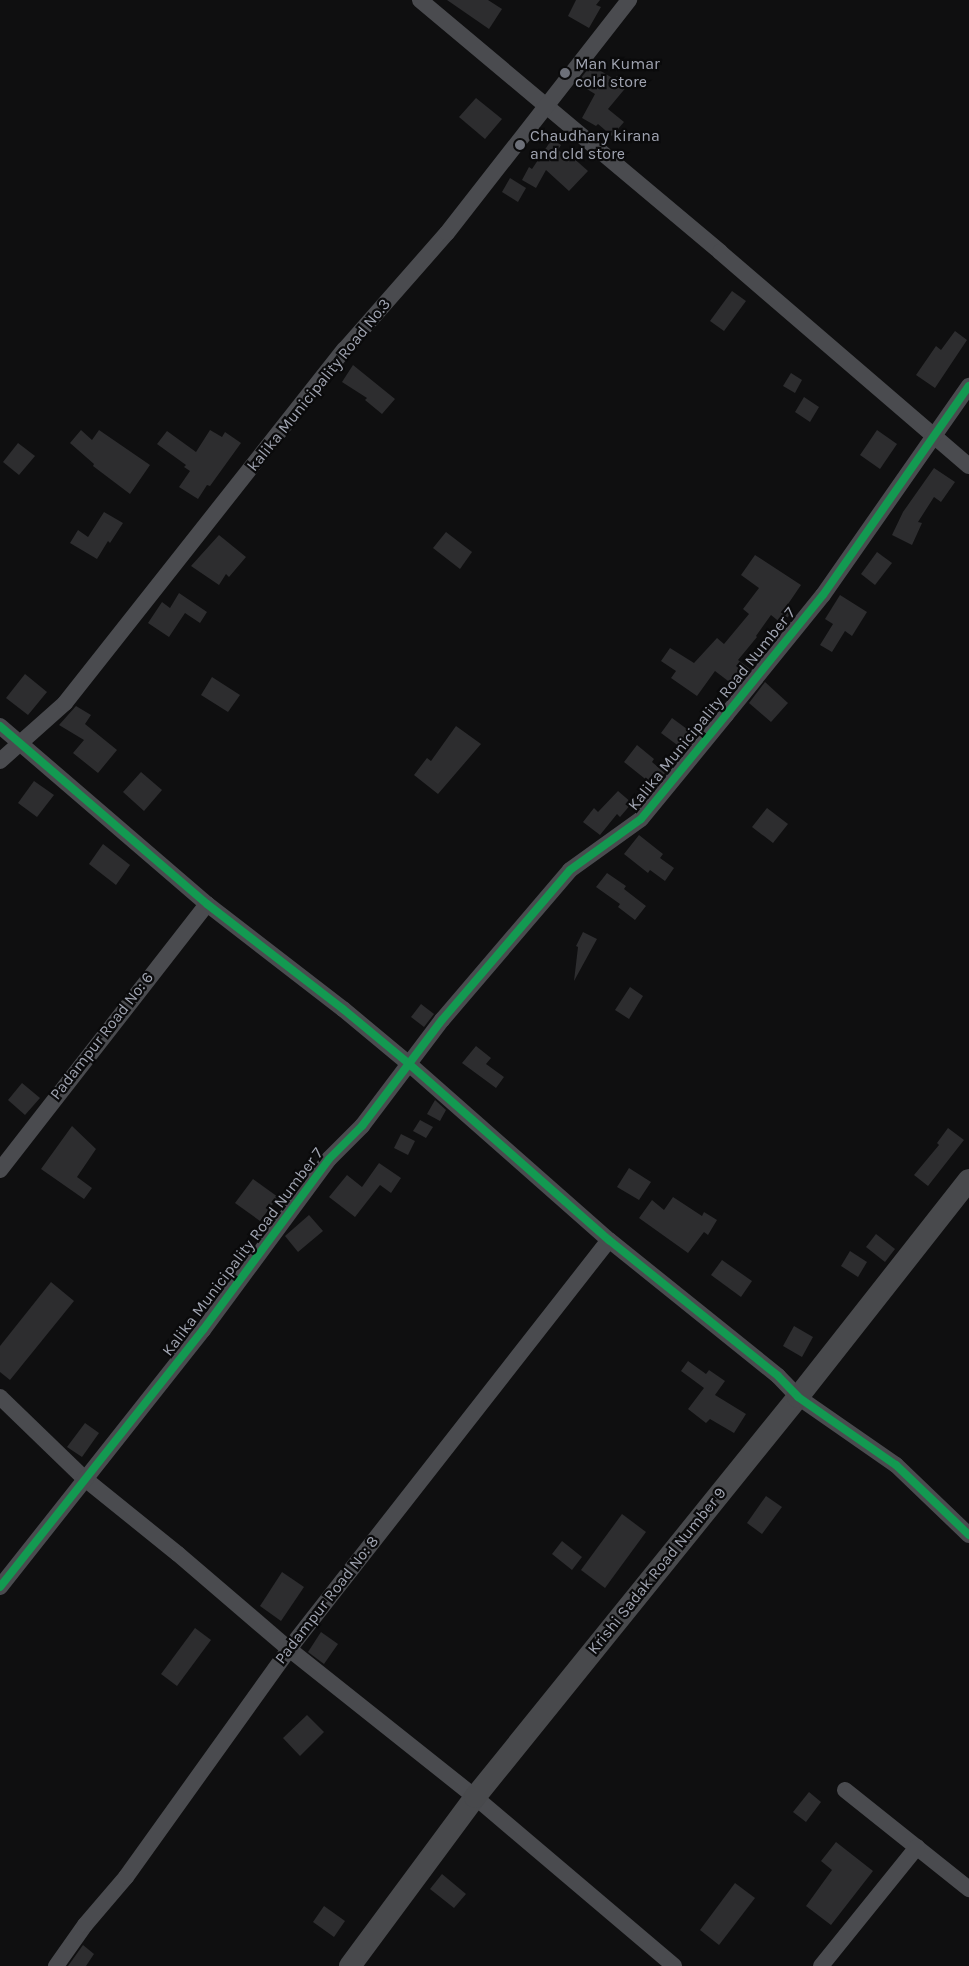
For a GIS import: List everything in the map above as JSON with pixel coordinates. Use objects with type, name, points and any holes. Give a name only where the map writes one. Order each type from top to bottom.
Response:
[{"type":"street","points":[[420,0],[720,252],[969,466]]},
{"type":"street","name":"kalika Municipality Road No.3","points":[[0,761],[64,703],[345,349],[446,233],[629,0]]},
{"type":"street","name":"Kalika Municipality Road Number 7","points":[[0,1587],[203,1330],[329,1159],[362,1126],[408,1063],[570,870],[641,819],[823,595],[935,438],[969,386]]},
{"type":"street","points":[[0,726],[207,904],[343,1009],[408,1063],[609,1240],[778,1376],[798,1397],[896,1465],[969,1535]]},
{"type":"street","name":"Padampur Road No: 6","points":[[0,1170],[207,904]]},
{"type":"street","name":"Krishi Sadak Road Number 9","points":[[350,1966],[475,1797],[798,1397],[969,1180]]},
{"type":"street","name":"Padampur Road No: 8","points":[[56,1966],[85,1925],[126,1877],[288,1649],[609,1240]]},
{"type":"street","points":[[0,1397],[85,1479],[178,1554],[288,1649],[475,1797],[674,1966]]},
{"type":"street","points":[[845,1790],[969,1889]]},
{"type":"street","points":[[821,1966],[917,1847]]},
{"type":"building","points":[[447,0],[488,0],[502,9],[489,29]]},
{"type":"building","points":[[576,0],[600,0],[596,5],[601,7],[589,28],[568,16]]},
{"type":"building","points":[[591,65],[614,79],[617,76],[628,85],[608,109],[624,122],[612,136],[598,124],[596,126],[582,118],[595,94],[577,83]]},
{"type":"building","points":[[476,98],[502,119],[485,139],[459,117]]},
{"type":"building","points":[[552,139],[561,145],[558,150],[568,157],[570,155],[588,171],[569,191],[546,170],[536,188],[522,180],[529,167],[532,169]]},
{"type":"building","points":[[510,178],[526,188],[518,202],[502,192]]},
{"type":"building","points":[[732,291],[746,301],[724,331],[710,321]]},
{"type":"building","points":[[955,331],[967,340],[935,388],[916,375],[936,346],[941,350]]},
{"type":"building","points":[[353,365],[395,399],[382,414],[365,400],[367,398],[342,382]]},
{"type":"building","points":[[791,373],[802,380],[795,393],[783,386]]},
{"type":"building","points":[[804,397],[819,407],[810,422],[795,412]]},
{"type":"building","points":[[81,430],[92,440],[99,430],[150,465],[130,494],[93,466],[94,464],[70,443]]},
{"type":"building","points":[[210,430],[222,437],[225,432],[241,443],[210,486],[207,485],[198,499],[179,487],[190,471],[184,467],[186,465],[157,444],[167,431],[196,452]]},
{"type":"building","points":[[877,430],[897,444],[880,469],[860,455]]},
{"type":"building","points":[[18,443],[35,456],[19,475],[3,462]]},
{"type":"building","points":[[934,468],[955,482],[941,502],[934,497],[918,522],[922,523],[912,545],[892,535],[903,512]]},
{"type":"building","points":[[104,512],[123,523],[110,543],[108,541],[97,559],[70,543],[78,530],[88,537]]},
{"type":"building","points":[[446,532],[472,552],[460,569],[433,548]]},
{"type":"building","points":[[219,535],[246,557],[229,577],[226,574],[219,585],[191,566]]},
{"type":"building","points":[[877,552],[892,563],[875,585],[861,574]]},
{"type":"building","points":[[755,555],[801,585],[786,607],[792,612],[782,624],[771,615],[757,637],[738,660],[750,669],[736,687],[715,671],[697,696],[671,678],[676,671],[661,661],[670,648],[694,663],[717,638],[724,644],[749,614],[743,609],[759,588],[741,575]]},
{"type":"building","points":[[179,593],[207,612],[200,623],[185,613],[169,637],[148,623],[162,602],[170,608]]},
{"type":"building","points":[[840,595],[867,612],[852,636],[845,631],[832,652],[820,645],[833,624],[825,619]]},
{"type":"building","points":[[25,674],[47,692],[28,715],[6,698]]},
{"type":"building","points":[[212,677],[240,695],[228,712],[201,695]]},
{"type":"building","points":[[765,682],[788,703],[771,722],[749,703]]},
{"type":"building","points":[[76,706],[91,715],[85,724],[117,750],[98,773],[73,753],[84,740],[59,725]]},
{"type":"building","points":[[672,718],[691,732],[680,747],[661,733]]},
{"type":"building","points":[[456,726],[481,744],[438,794],[414,775],[427,758],[431,761]]},
{"type":"building","points":[[637,745],[654,759],[652,762],[665,773],[654,786],[624,762]]},
{"type":"building","points":[[141,772],[162,790],[144,811],[123,792]]},
{"type":"building","points":[[34,781],[54,795],[37,817],[18,803]]},
{"type":"building","points":[[618,791],[632,803],[620,817],[617,814],[600,835],[583,822],[594,808],[598,812]]},
{"type":"building","points":[[767,808],[788,824],[773,843],[752,827]]},
{"type":"building","points":[[639,835],[663,854],[660,858],[674,868],[665,881],[650,870],[648,873],[624,854]]},
{"type":"building","points":[[103,844],[130,865],[116,885],[89,864]]},
{"type":"building","points":[[607,873],[626,886],[624,889],[646,906],[635,920],[618,907],[620,904],[596,887]]},
{"type":"building","points":[[583,932],[597,939],[574,981],[578,947],[576,946]]},
{"type":"building","points":[[630,987],[643,996],[629,1019],[615,1010]]},
{"type":"building","points":[[421,1004],[434,1014],[424,1027],[411,1017]]},
{"type":"building","points":[[476,1046],[491,1058],[486,1064],[504,1077],[496,1088],[462,1063]]},
{"type":"building","points":[[22,1083],[40,1098],[25,1115],[8,1100]]},
{"type":"building","points":[[435,1100],[446,1110],[440,1121],[427,1114]]},
{"type":"building","points":[[420,1120],[433,1127],[426,1138],[413,1131]]},
{"type":"building","points":[[72,1126],[96,1149],[77,1177],[92,1188],[84,1199],[41,1169]]},
{"type":"building","points":[[948,1128],[964,1140],[928,1186],[914,1175],[939,1145],[937,1143]]},
{"type":"building","points":[[401,1134],[415,1141],[408,1155],[394,1148]]},
{"type":"building","points":[[379,1163],[401,1178],[391,1193],[380,1185],[355,1217],[329,1197],[347,1175],[362,1187]]},
{"type":"building","points":[[629,1168],[651,1182],[639,1200],[617,1187]]},
{"type":"building","points":[[253,1179],[278,1197],[260,1221],[235,1203]]},
{"type":"building","points":[[673,1197],[702,1216],[704,1212],[717,1220],[708,1235],[704,1232],[688,1253],[639,1218],[652,1200],[664,1210]]},
{"type":"building","points":[[309,1215],[323,1231],[298,1252],[285,1236]]},
{"type":"building","points":[[876,1234],[895,1249],[885,1262],[866,1247]]},
{"type":"building","points":[[850,1251],[867,1262],[858,1277],[841,1266]]},
{"type":"building","points":[[722,1260],[752,1281],[741,1297],[711,1275]]},
{"type":"building","points":[[51,1282],[74,1301],[10,1380],[0,1372],[0,1346]]},
{"type":"building","points":[[794,1326],[813,1337],[802,1357],[783,1346]]},
{"type":"building","points":[[688,1361],[706,1374],[709,1370],[725,1381],[715,1395],[746,1414],[734,1433],[710,1419],[706,1423],[688,1409],[704,1388],[681,1371]]},
{"type":"building","points":[[85,1423],[99,1433],[82,1457],[67,1447]]},
{"type":"building","points":[[766,1496],[782,1507],[762,1534],[747,1523]]},
{"type":"building","points":[[622,1514],[646,1532],[605,1588],[581,1570]]},
{"type":"building","points":[[562,1541],[582,1557],[572,1570],[552,1554]]},
{"type":"building","points":[[282,1572],[304,1587],[281,1621],[260,1606]]},
{"type":"building","points":[[195,1628],[211,1640],[177,1686],[161,1674]]},
{"type":"building","points":[[321,1632],[338,1644],[324,1664],[308,1652]]},
{"type":"building","points":[[307,1715],[324,1732],[300,1756],[283,1738]]},
{"type":"building","points":[[809,1792],[821,1802],[806,1822],[793,1812]]},
{"type":"building","points":[[836,1842],[873,1871],[831,1925],[806,1906],[832,1870],[821,1861]]},
{"type":"building","points":[[442,1874],[466,1894],[454,1908],[430,1889]]},
{"type":"building","points":[[735,1883],[755,1898],[719,1945],[700,1930]]},
{"type":"building","points":[[324,1906],[345,1921],[334,1937],[313,1922]]},
{"type":"building","points":[[83,1945],[94,1954],[86,1966],[68,1966]]},
{"type":"cycle path","points":[[0,1587],[203,1330],[329,1159],[362,1126],[442,1020],[570,870],[641,819],[823,595],[969,386]]},
{"type":"cycle path","points":[[0,726],[207,904],[343,1009],[408,1063],[609,1240],[778,1376],[798,1397],[896,1465],[969,1535]]},
{"type":"place","name":"Man Kumar cold store","points":[[565,73]]},
{"type":"place","name":"Chaudhary kirana and cld store","points":[[520,145]]}]
